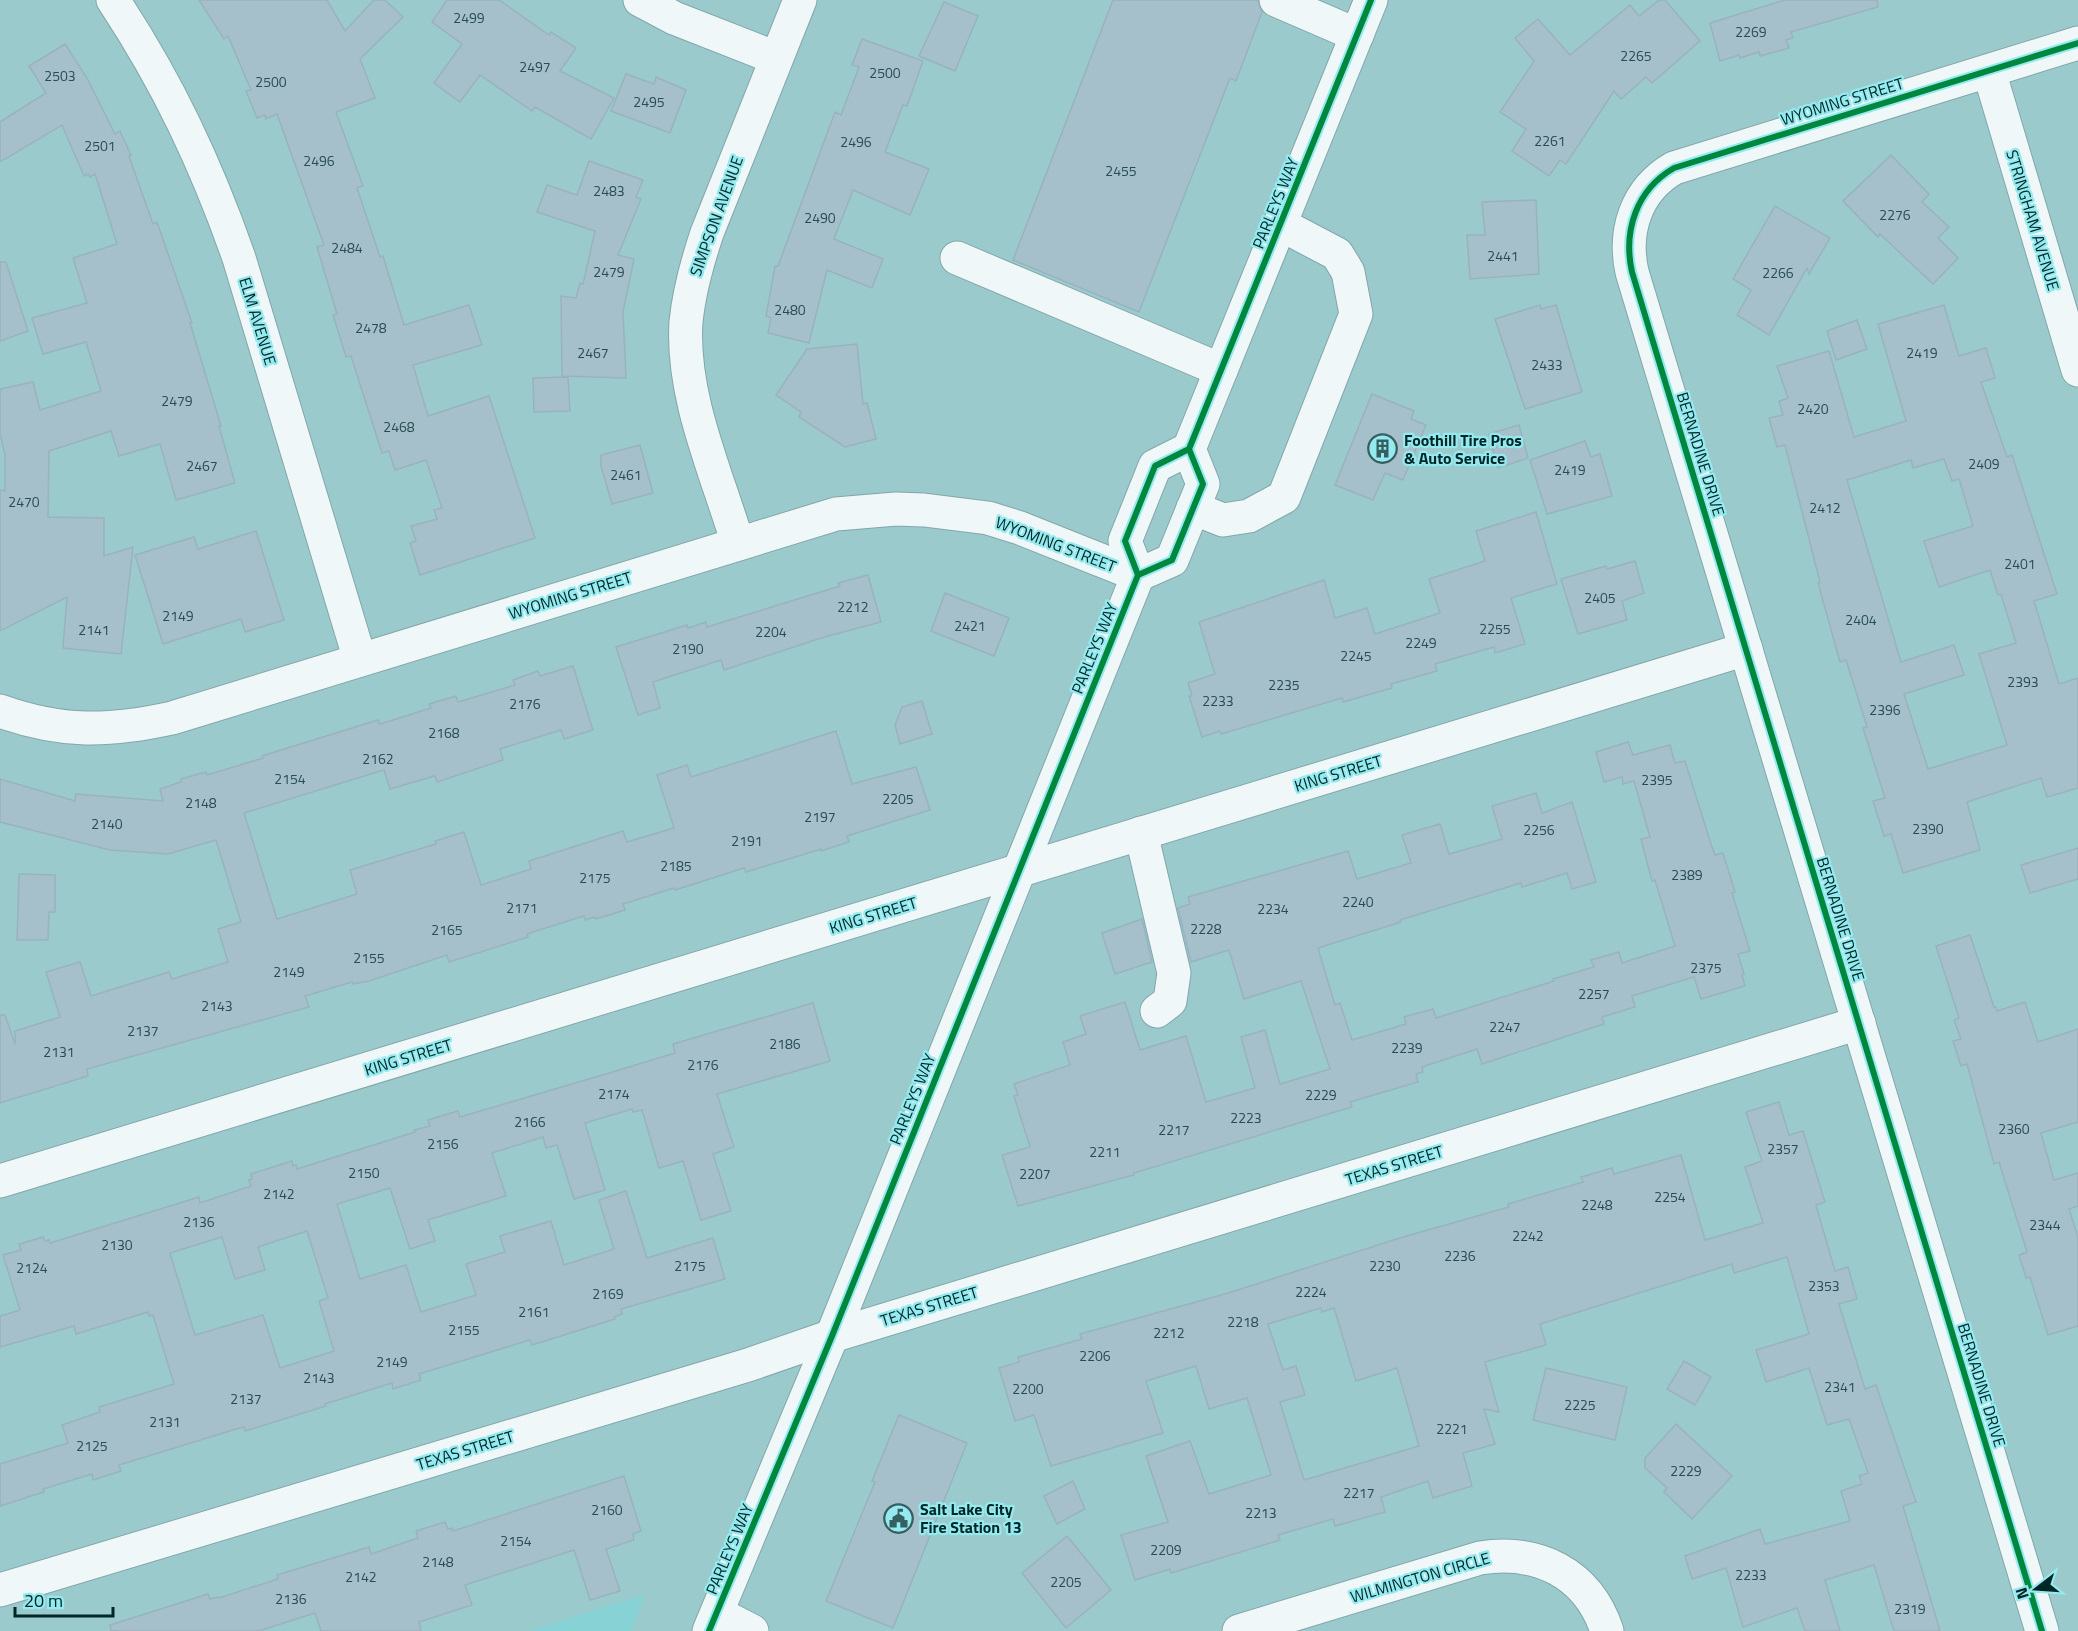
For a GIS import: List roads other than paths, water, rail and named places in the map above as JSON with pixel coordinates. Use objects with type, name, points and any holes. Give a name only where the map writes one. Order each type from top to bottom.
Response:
[{"type":"street","name":"ELM AVENUE","points":[[113,0],[140,40],[182,119],[222,211],[239,258],[360,660]]},
{"type":"street","points":[[640,0],[674,18],[776,58]]},
{"type":"street","name":"SIMPSON AVENUE","points":[[738,544],[698,417],[688,366],[686,325],[690,293],[700,253],[800,0]]},
{"type":"street","points":[[1276,0],[1357,35]]},
{"type":"street","name":"PARLEYS WAY","points":[[1189,448],[1371,0]]},
{"type":"street","name":"WYOMING STREET","points":[[1634,214],[1641,200],[1663,175],[1687,163],[2078,43]]},
{"type":"street","name":"STRINGHAM AVENUE","points":[[1989,70],[2078,370]]},
{"type":"street","name":"BERNADINE DRIVE","points":[[1634,214],[1628,244],[1632,272],[2042,1631]]},
{"type":"street","points":[[1193,508],[1223,520],[1250,516],[1284,497],[1356,314],[1348,272],[1337,254],[1280,224]]},
{"type":"street","points":[[957,258],[1221,370]]},
{"type":"street","points":[[1189,448],[1203,484],[1193,508],[1172,560],[1138,575],[1125,541],[1147,485],[1155,466],[1189,448]]},
{"type":"street","name":"WYOMING STREET","points":[[0,711],[30,721],[68,728],[104,728],[172,718],[836,514],[896,509],[988,518],[1138,575]]},
{"type":"street","name":"PARLEYS WAY","points":[[713,1622],[832,1336],[1138,575]]},
{"type":"street","name":"KING STREET","points":[[0,1181],[1746,649]]},
{"type":"street","points":[[1141,833],[1174,973],[1170,1001],[1157,1011]]},
{"type":"street","name":"TEXAS STREET","points":[[0,1590],[748,1365],[832,1336],[1858,1023]]},
{"type":"street","name":"WILMINGTON CIRCLE","points":[[1239,1631],[1480,1558],[1499,1555],[1518,1555],[1538,1560],[1556,1567],[1572,1578],[1587,1593],[1598,1609],[1607,1631]]},
{"type":"street","points":[[713,1622],[752,1631]]},
{"type":"place","name":"Foothill Tire Pros & Auto Service","points":[[1383,449]]},
{"type":"place","name":"Salt Lake City Fire Station 13","points":[[899,1518]]}]
